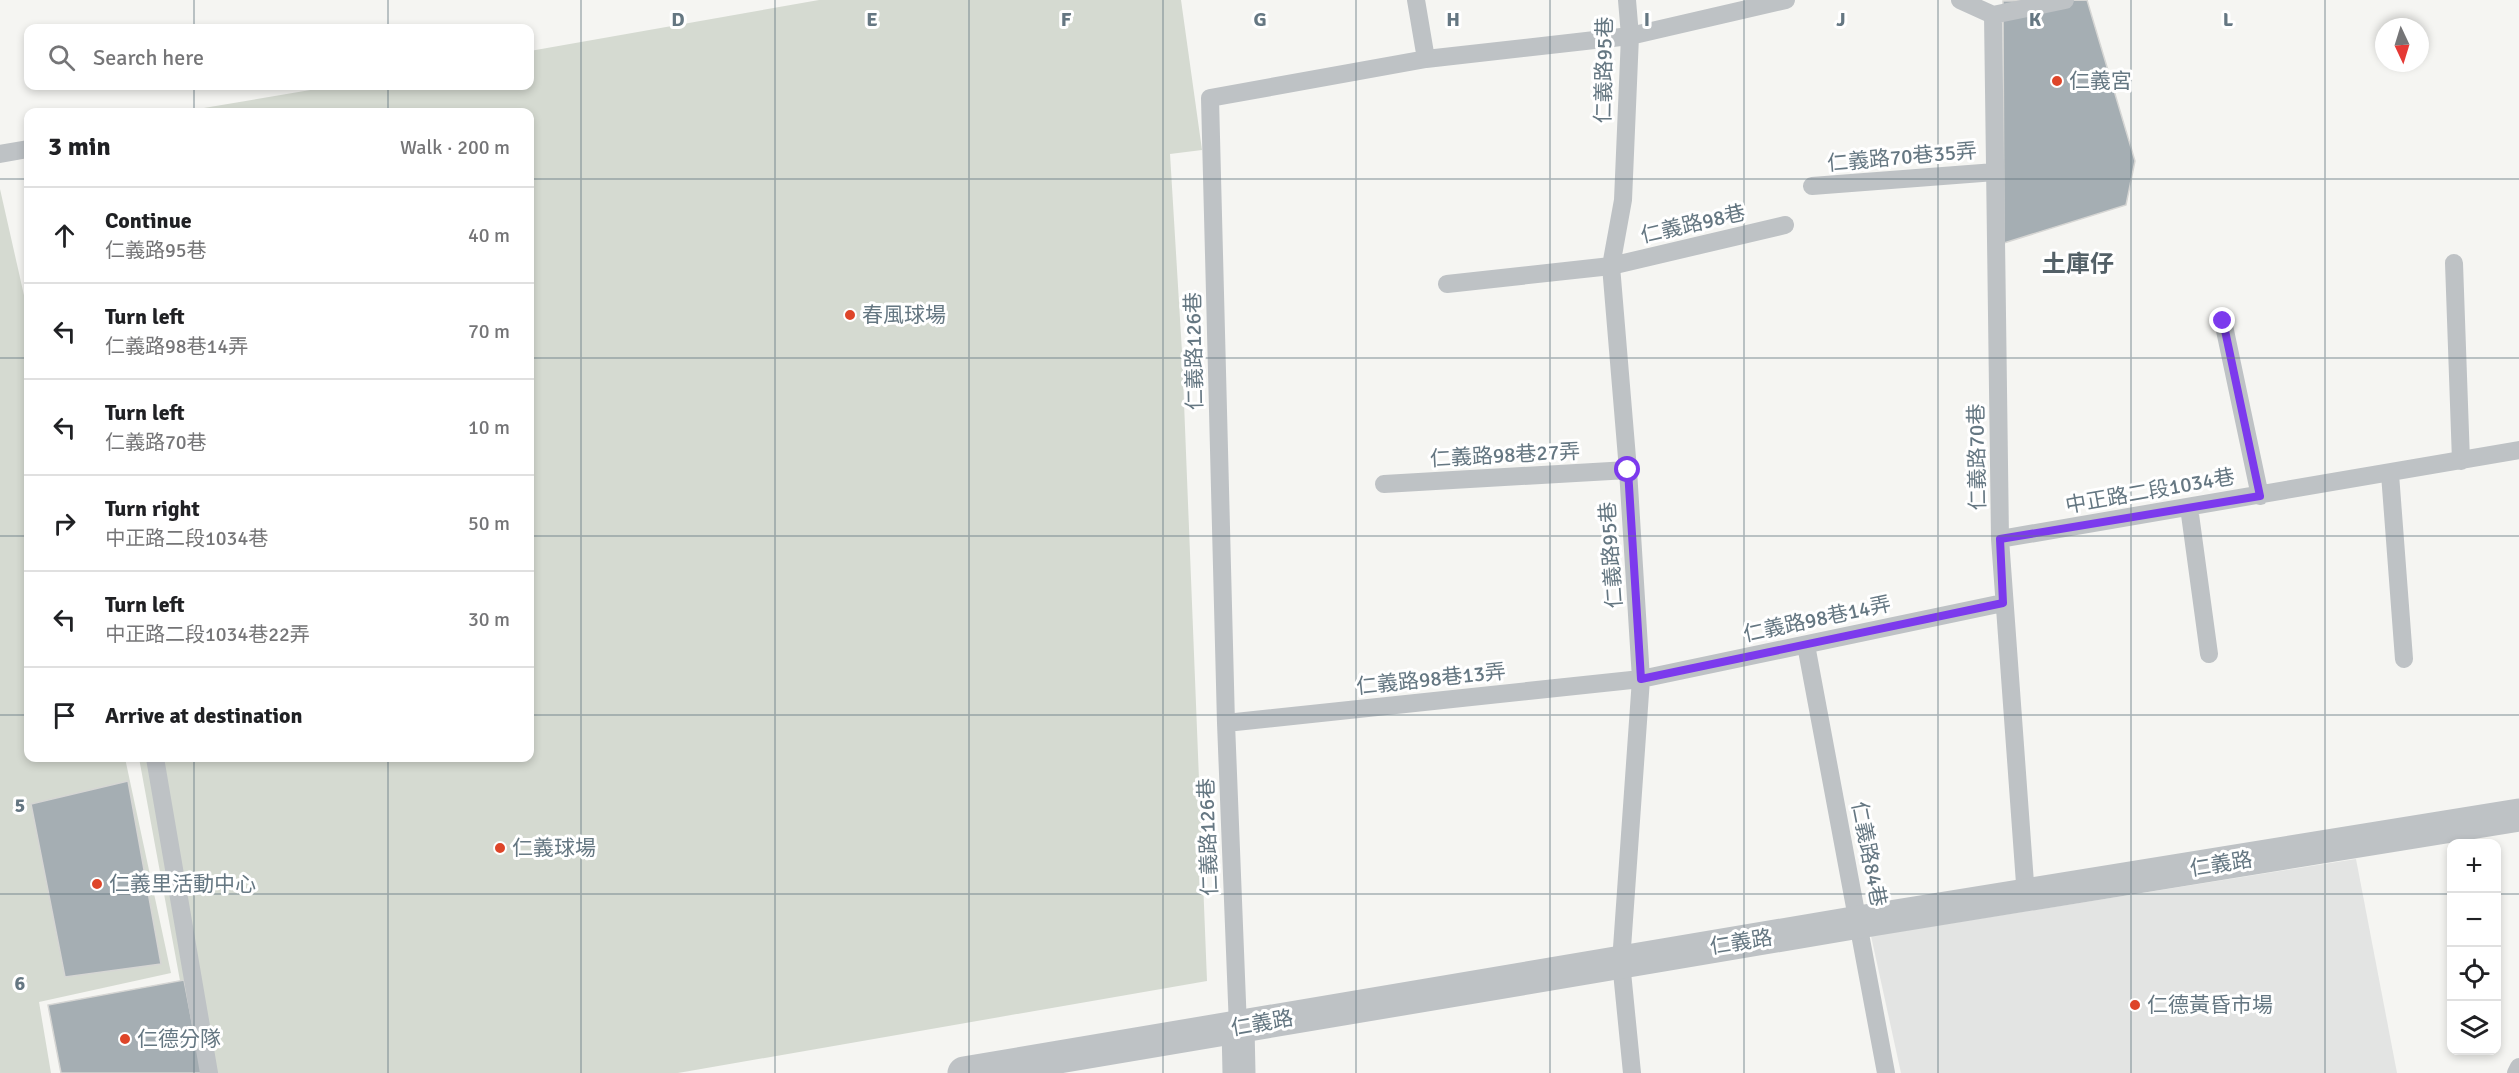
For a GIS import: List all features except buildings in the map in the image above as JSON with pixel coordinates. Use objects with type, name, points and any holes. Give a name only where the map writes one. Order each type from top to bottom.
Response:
[{"type":"street","name":"仁義路","points":[[966,1073],[1859,922],[2026,897],[2519,815]]},
{"type":"street","points":[[1238,1028],[1239,1073]]},
{"type":"lane","points":[[1416,0],[1426,59]]},
{"type":"lane","name":"仁義路95巷","points":[[1627,0],[1630,36],[1623,200],[1611,266],[1628,470],[1641,679],[1622,962],[1632,1073]]},
{"type":"lane","name":"仁義路126巷","points":[[1238,1028],[1226,723],[1209,98],[1426,59],[1630,36],[1786,0]]},
{"type":"lane","points":[[1960,0],[1993,15],[2065,0]]},
{"type":"lane","name":"仁義路70巷","points":[[1993,15],[2000,539],[2026,897]]},
{"type":"lane","points":[[0,154],[24,150]]},
{"type":"lane","name":"仁義路70巷35弄","points":[[1812,186],[1995,172]]},
{"type":"lane","name":"仁義路98巷","points":[[1447,284],[1611,266],[1785,225]]},
{"type":"lane","points":[[2454,262],[2461,461]]},
{"type":"lane","points":[[2223,321],[2260,496]]},
{"type":"lane","name":"中正路二段1034巷","points":[[2000,539],[2390,474],[2519,450]]},
{"type":"lane","name":"仁義路98巷27弄","points":[[1384,484],[1628,470]]},
{"type":"lane","points":[[2390,474],[2404,659]]},
{"type":"lane","points":[[2189,507],[2209,654]]},
{"type":"lane","name":"仁義路98巷14弄","points":[[1641,679],[2003,603]]},
{"type":"lane","name":"仁義路84巷","points":[[1806,645],[1886,1073]]},
{"type":"lane","name":"仁義路98巷13弄","points":[[1226,723],[1641,679]]},
{"type":"lane","points":[[156,762],[210,1073]]},
{"type":"lane","points":[[2516,1073],[2519,1067]]},
{"type":"shaded area","points":[[819,0],[1181,0],[1202,150],[1170,154],[1182,352],[1207,981],[678,1073],[197,1073],[140,762],[534,762],[534,108],[204,108],[310,90],[534,90],[534,50]]},
{"type":"shaded area","points":[[0,189],[24,295],[24,762],[126,762],[171,973],[39,1002],[51,1073],[0,1073]]},
{"type":"shaded area","name":"仁德黃昏市場","points":[[2356,859],[2397,1073],[1901,1073],[1871,936]]},
{"type":"place","name":"仁義宮","points":[[2057,81]]},
{"type":"place","name":"春風球場","points":[[850,315]]},
{"type":"place","name":"仁義球場","points":[[500,848]]},
{"type":"place","name":"仁義里活動中心","points":[[97,884]]},
{"type":"place","name":"仁德黃昏市場","points":[[2135,1005]]},
{"type":"place","name":"仁德分隊","points":[[125,1039]]},
{"type":"district","name":"土庫仔","points":[[2078,264]]},
{"type":"route","points":[[1628,470],[1641,679],[2003,603],[2000,539],[2260,496],[2223,321]]}]
